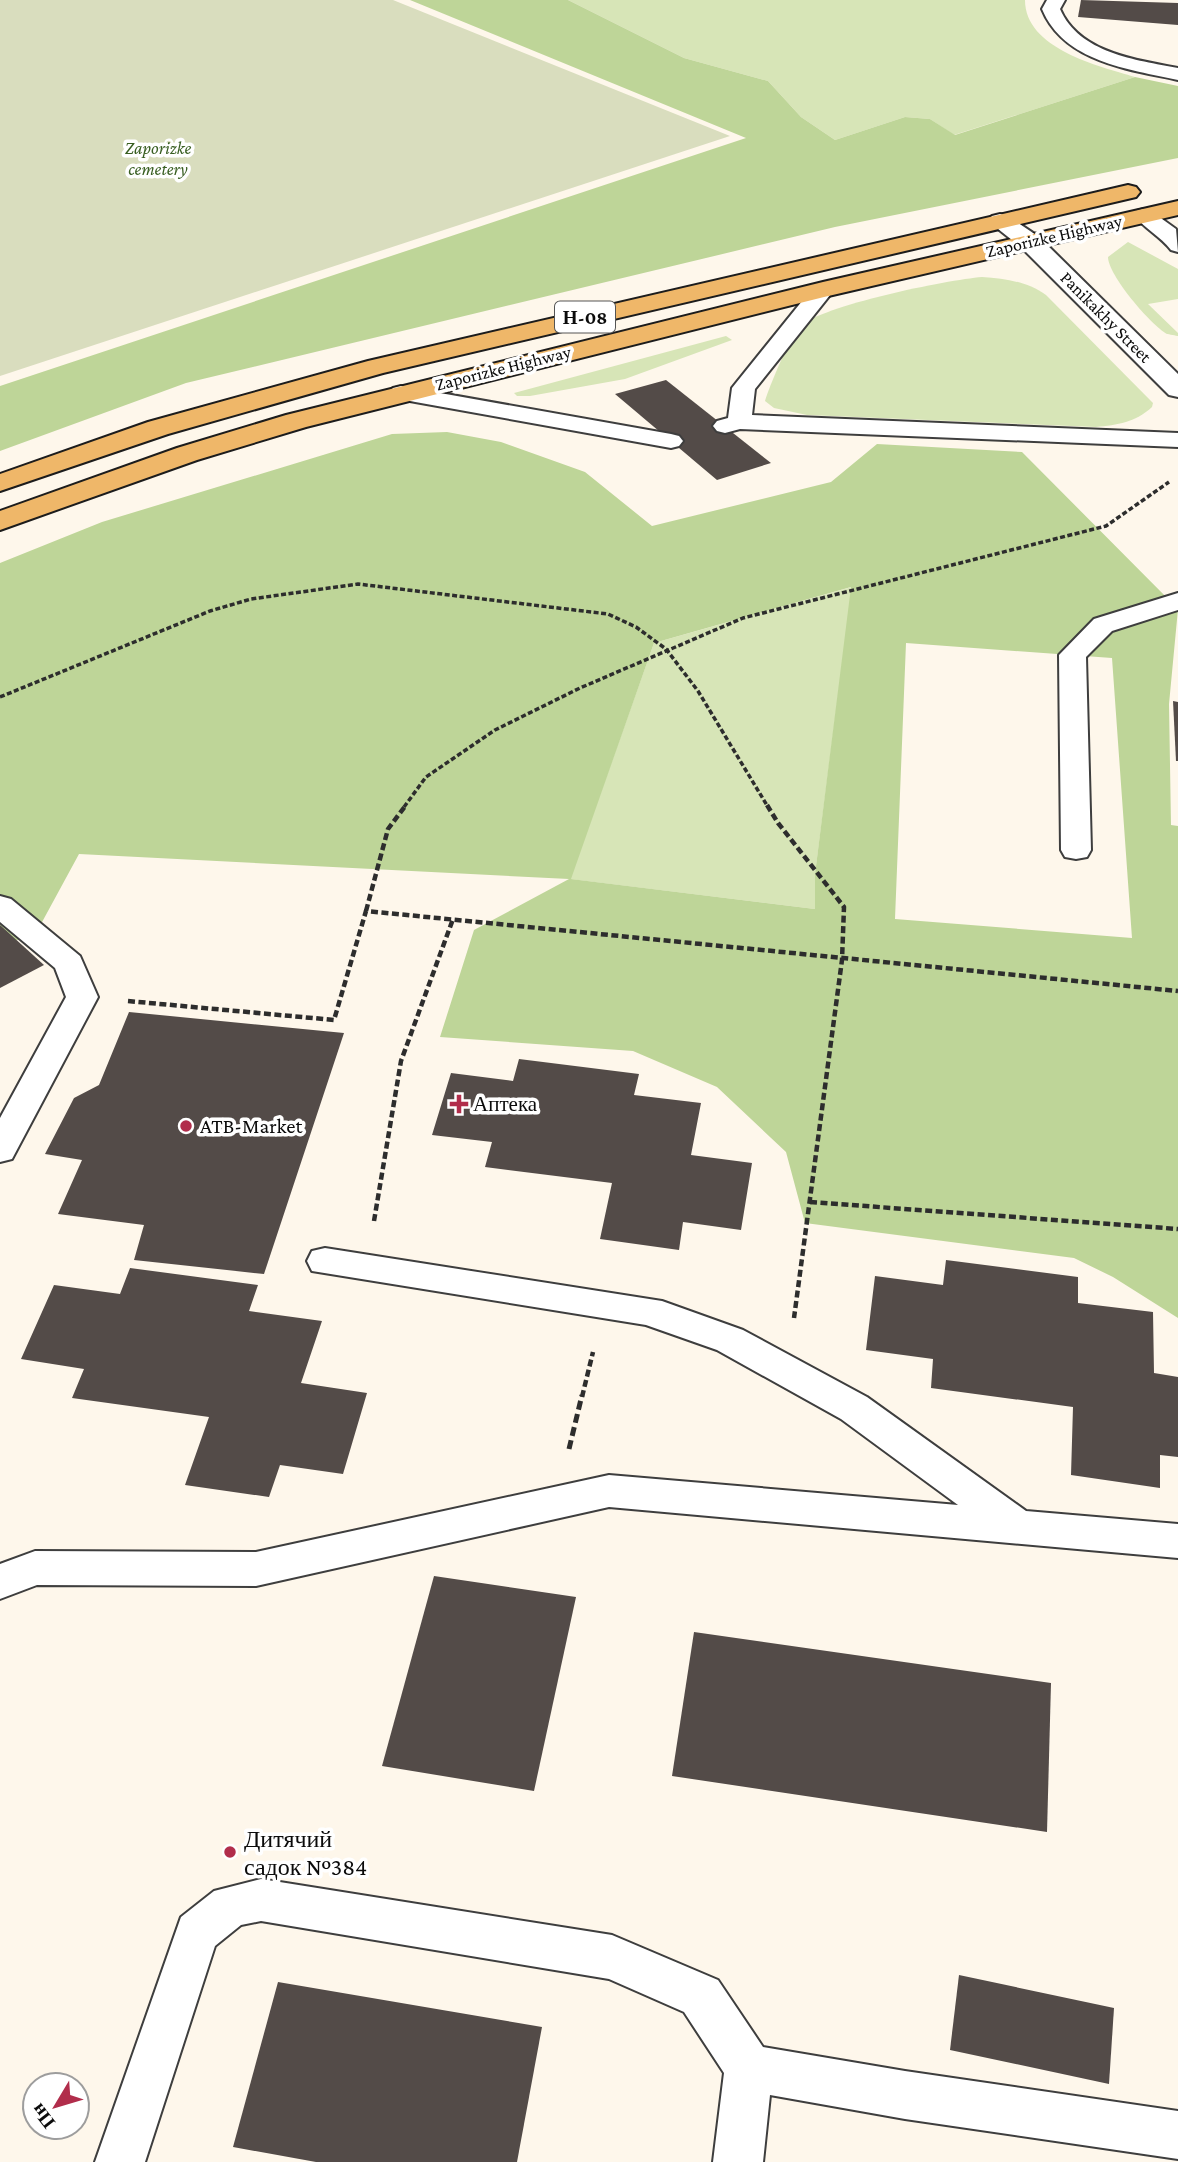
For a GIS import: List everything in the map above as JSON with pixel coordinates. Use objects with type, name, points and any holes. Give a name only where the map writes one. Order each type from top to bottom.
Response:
[{"type":"main road","name":"Zaporizke Highway","points":[[0,483],[158,428],[350,374],[1000,220],[1153,187]]},
{"type":"main road","name":"Zaporizke Highway","points":[[0,521],[187,454],[401,393],[823,290],[1178,208]]},
{"type":"street","name":"Panikakhy Street","points":[[1000,220],[1030,242],[1178,389]]},
{"type":"lane","points":[[1056,0],[1051,9],[1060,29],[1088,48],[1131,64],[1178,74]]},
{"type":"lane","points":[[1144,215],[1169,233],[1178,246]]},
{"type":"lane","points":[[823,290],[744,388],[732,424],[1178,440]]},
{"type":"lane","points":[[401,393],[671,441]]},
{"type":"lane","points":[[1076,850],[1072,655],[1103,625],[1178,601]]},
{"type":"lane","points":[[0,906],[69,963],[82,997],[0,1150]]},
{"type":"lane","points":[[324,1261],[649,1311],[730,1340],[853,1408],[1018,1527]]},
{"type":"lane","points":[[0,1582],[35,1569],[256,1569],[609,1491],[1178,1541]]},
{"type":"lane","points":[[120,2162],[197,1932],[230,1906],[261,1900],[612,1956],[701,1996],[750,2068],[738,2162]]},
{"type":"lane","points":[[750,2068],[905,2095],[1178,2135]]},
{"type":"path","points":[[82,997],[334,1020],[388,828],[426,776],[495,730],[666,649],[743,618],[1106,526],[1178,476]]},
{"type":"path","points":[[0,697],[210,611],[250,599],[358,584],[608,614],[636,627],[666,649],[698,691],[778,823],[844,906],[842,960],[787,1371]]},
{"type":"path","points":[[366,911],[1178,991]]},
{"type":"path","points":[[386,1226],[373,1224],[401,1061],[453,919]]},
{"type":"path","points":[[810,1202],[1178,1229]]},
{"type":"path","points":[[555,1503],[605,1304]]},
{"type":"green space","name":"Zaporizke cemetery","points":[[0,0],[393,0],[730,136],[0,376]]},
{"type":"green space","points":[[410,0],[568,0],[684,58],[768,81],[801,117],[835,140],[905,117],[930,119],[955,135],[1135,77],[1178,86],[1178,158],[835,227],[186,383],[0,451],[0,386],[746,138]]},
{"type":"green space","points":[[568,0],[1025,0],[1028,17],[1037,31],[1050,43],[1084,61],[1135,77],[954,135],[930,119],[905,117],[835,140],[801,117],[768,81],[684,58]]},
{"type":"green space","points":[[1128,242],[1178,269],[1178,299],[1148,304],[1178,336],[1167,334],[1151,321],[1115,275],[1108,257]]},
{"type":"green space","points":[[982,277],[1023,284],[1046,295],[1153,403],[1152,407],[1126,422],[1096,427],[807,415],[774,408],[765,401],[795,332],[812,319],[832,310],[886,295]]},
{"type":"green space","points":[[726,336],[732,340],[625,379],[530,396],[517,396],[514,393]]},
{"type":"green space","points":[[447,432],[501,442],[585,472],[652,526],[831,482],[877,444],[1022,452],[1178,609],[1169,704],[1171,825],[1178,826],[1178,1318],[1113,1277],[1074,1258],[805,1223],[786,1152],[717,1087],[633,1051],[440,1037],[474,930],[569,879],[79,854],[35,935],[0,945],[0,563],[102,522],[392,434]],"holes":[[[851,587],[815,874],[815,909],[571,879],[654,643]],[[906,643],[1112,658],[1132,938],[895,919]]]},
{"type":"green space","points":[[852,587],[815,874],[815,909],[570,879],[654,643]]},
{"type":"building","points":[[1081,0],[1178,3],[1178,25],[1078,17]]},
{"type":"building","points":[[666,380],[771,463],[717,480],[615,394]]},
{"type":"building","points":[[1173,701],[1178,702],[1178,761],[1176,761]]},
{"type":"building","points":[[0,925],[44,965],[0,988]]},
{"type":"building","name":"ATB-Market","points":[[129,1012],[344,1033],[264,1274],[134,1260],[144,1225],[58,1214],[82,1160],[45,1154],[74,1098],[99,1085]]},
{"type":"building","points":[[519,1059],[639,1074],[634,1095],[701,1103],[691,1155],[752,1163],[741,1230],[683,1222],[679,1250],[600,1239],[612,1183],[485,1167],[492,1142],[432,1135],[451,1073],[513,1081]]},
{"type":"building","points":[[946,1260],[1078,1277],[1078,1303],[1153,1312],[1154,1373],[1178,1377],[1178,1457],[1160,1455],[1160,1488],[1071,1475],[1073,1407],[931,1388],[933,1359],[866,1350],[875,1276],[943,1285]]},
{"type":"building","points":[[130,1268],[258,1285],[249,1311],[322,1321],[301,1383],[367,1393],[343,1474],[280,1465],[269,1497],[185,1485],[209,1417],[72,1398],[84,1369],[21,1359],[54,1285],[120,1294]]},
{"type":"building","points":[[434,1576],[576,1597],[534,1791],[382,1766]]},
{"type":"building","points":[[694,1632],[1051,1683],[1047,1832],[672,1776]]},
{"type":"building","points":[[959,1975],[1114,2008],[1109,2084],[950,2050]]},
{"type":"building","points":[[278,1982],[542,2027],[517,2162],[316,2162],[233,2147]]},
{"type":"place","name":"Аптека","points":[[459,1104]]},
{"type":"place","name":"ATB-Market","points":[[186,1126]]},
{"type":"place","name":"Дитячий садок №384","points":[[230,1852]]}]
